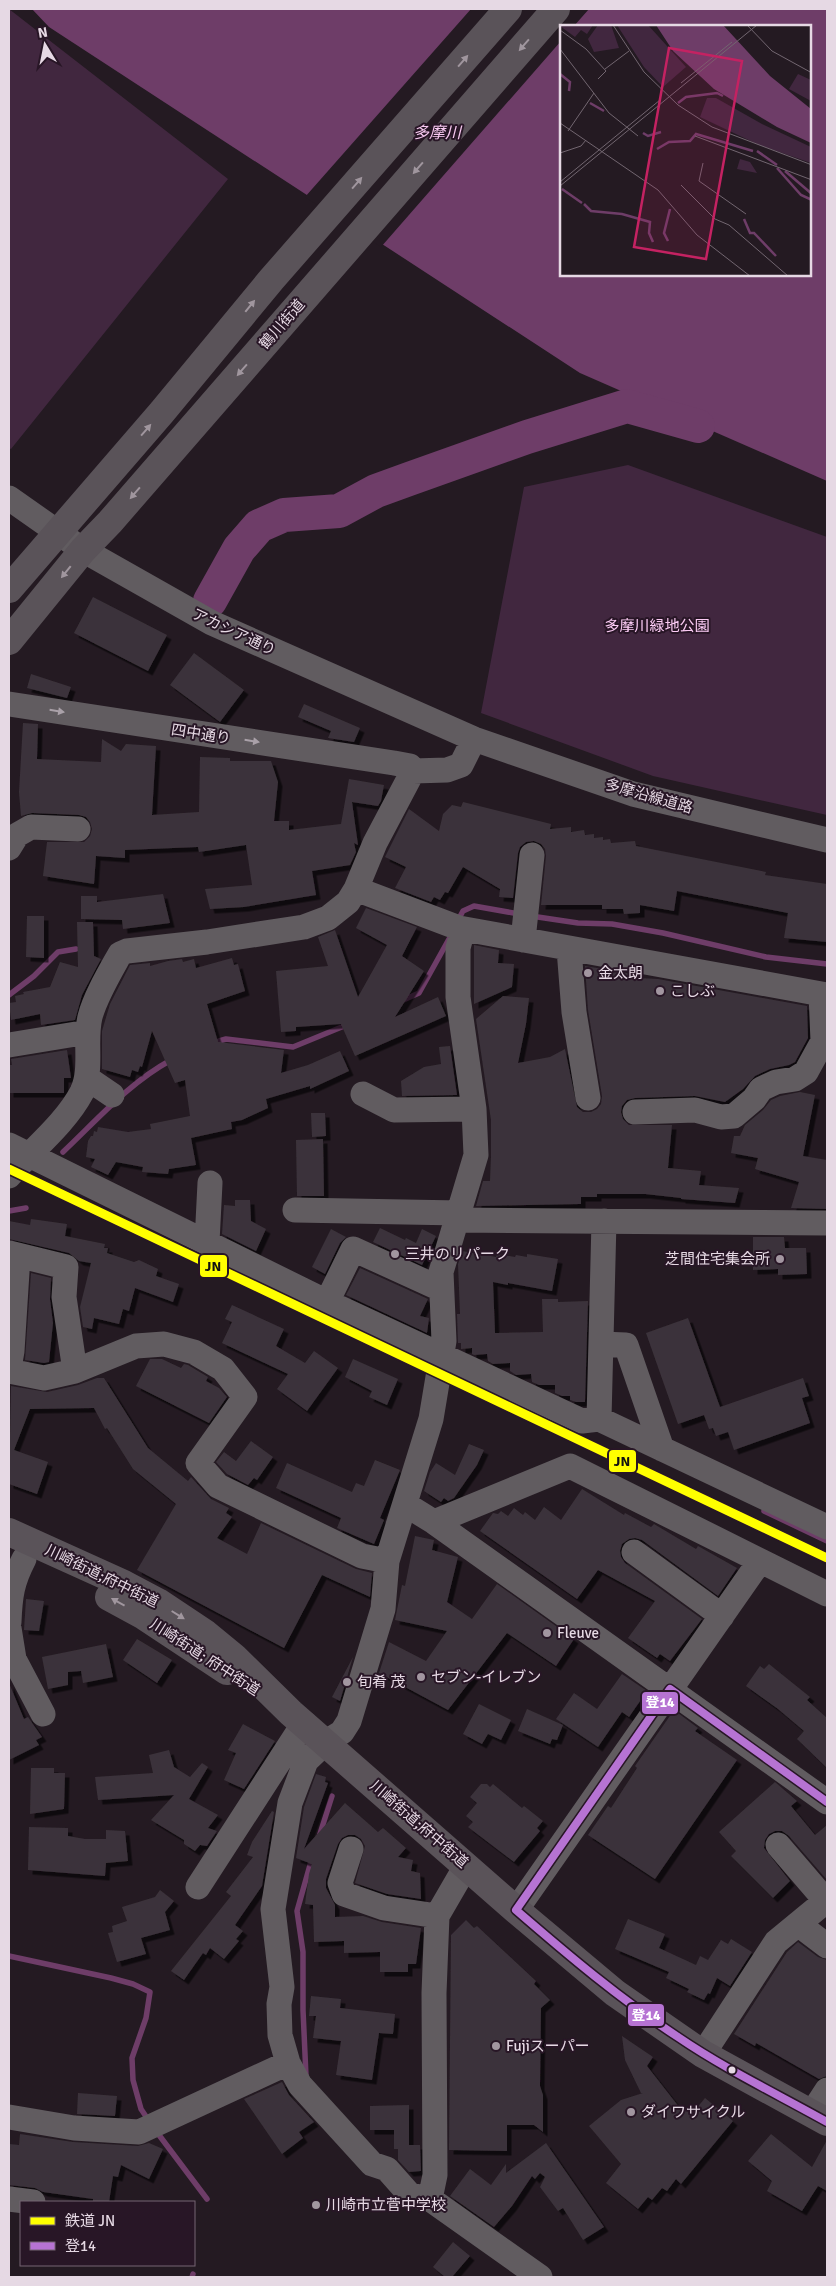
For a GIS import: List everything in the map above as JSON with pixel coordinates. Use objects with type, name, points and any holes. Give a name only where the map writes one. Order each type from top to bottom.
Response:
[{"type":"main road","points":[[9,589],[56,532],[162,412],[271,280],[508,9]]},
{"type":"main road","name":"鶴川街道","points":[[9,641],[83,550],[110,522],[556,9]]},
{"type":"main road","name":"川崎街道;府中街道","points":[[9,1532],[84,1564],[158,1602],[184,1618],[234,1657],[298,1718],[516,1910],[615,1993],[703,2054],[820,2118]]},
{"type":"main road","name":"川崎街道; 府中街道","points":[[17,1555],[108,1596],[144,1616],[298,1718]]},
{"type":"street","name":"アカシア通り","points":[[9,498],[83,550],[212,623],[474,739]]},
{"type":"street","name":"四中通り","points":[[9,704],[411,768],[446,770],[461,764],[474,739]]},
{"type":"street","name":"多摩沿線道路","points":[[474,739],[633,794],[827,840]]},
{"type":"street","points":[[9,1176],[19,1150],[65,1118],[81,1093],[87,1078],[88,1032],[91,1015],[120,954],[127,951],[207,942],[304,927],[328,918],[348,902],[356,888],[411,768]]},
{"type":"street","points":[[9,848],[16,835],[31,827],[78,829]]},
{"type":"street","points":[[525,923],[532,855]]},
{"type":"street","points":[[356,888],[458,928],[525,923],[569,949],[824,995],[823,1041],[806,1072],[795,1079],[776,1082],[761,1089],[754,1099],[734,1116],[721,1117],[696,1110],[635,1112]]},
{"type":"street","points":[[458,928],[458,997],[474,1109],[476,1155],[441,1272],[444,1341],[442,1356],[431,1418],[387,1561],[383,1609],[349,1721],[342,1732],[326,1742],[306,1761],[290,1803],[273,1909],[282,1987],[278,2004],[280,2035],[288,2064],[300,2085],[372,2164],[387,2169],[410,2195],[430,2199],[540,2277]]},
{"type":"street","points":[[569,949],[574,1012],[588,1098]]},
{"type":"street","points":[[9,1045],[88,1032]]},
{"type":"street","points":[[87,1078],[112,1095]]},
{"type":"street","points":[[363,1094],[394,1110],[474,1109]]},
{"type":"street","points":[[19,1150],[327,1302],[442,1356],[582,1421],[599,1419],[827,1528]]},
{"type":"street","points":[[207,1242],[210,1183]]},
{"type":"street","points":[[295,1210],[604,1221],[827,1223]]},
{"type":"street","points":[[599,1419],[604,1221]]},
{"type":"street","points":[[327,1302],[353,1249],[441,1289]]},
{"type":"street","points":[[75,1371],[64,1297],[66,1267],[13,1255],[12,1351],[9,1370],[44,1378],[75,1371],[136,1346],[164,1344],[194,1352],[223,1369],[245,1397],[198,1464],[218,1486],[362,1556],[387,1561]]},
{"type":"street","points":[[601,1344],[626,1345],[662,1449]]},
{"type":"street","points":[[434,1522],[570,1466],[827,1594]]},
{"type":"street","points":[[405,1504],[434,1522],[827,1802]]},
{"type":"street","points":[[634,1552],[722,1616]]},
{"type":"street","points":[[9,1622],[10,1590],[14,1578],[17,1555]]},
{"type":"street","points":[[516,1910],[760,1561]]},
{"type":"street","points":[[9,1628],[14,1659],[43,1714]]},
{"type":"street","points":[[198,1888],[298,1718]]},
{"type":"street","points":[[703,2054],[776,1942],[826,1901],[778,1846]]},
{"type":"street","points":[[351,1849],[340,1883],[344,1894],[384,1908],[437,1916]]},
{"type":"street","points":[[430,2199],[435,2175],[434,1992],[437,1916],[466,1866]]},
{"type":"street","points":[[798,1924],[827,1946]]},
{"type":"street","points":[[9,2117],[74,2128],[139,2132],[288,2064]]},
{"type":"street","points":[[820,2118],[827,2090]]},
{"type":"street","points":[[9,2199],[25,2201]]},
{"type":"green space","points":[[9,9],[228,179],[11,449],[9,448]]},
{"type":"green space","name":"多摩川緑地公園","points":[[628,465],[827,537],[827,815],[653,776],[481,713],[524,487]]},
{"type":"water","name":"多摩川","points":[[32,9],[827,9],[827,481],[580,373],[49,27]]},
{"type":"pier","points":[[471,9],[589,9],[575,25],[560,25],[560,42],[381,247],[305,197]]},
{"type":"building","points":[[93,597],[167,635],[148,671],[74,633]]},
{"type":"building","points":[[194,653],[244,690],[220,722],[170,685]]},
{"type":"building","points":[[31,674],[71,687],[67,698],[27,688]]},
{"type":"building","points":[[304,704],[360,728],[354,742],[328,738],[331,731],[298,717]]},
{"type":"building","points":[[23,723],[38,724],[37,759],[101,762],[102,739],[121,751],[126,744],[156,746],[152,815],[199,812],[200,757],[230,758],[230,761],[271,761],[278,782],[274,821],[289,821],[289,830],[341,824],[349,779],[384,785],[381,801],[378,806],[352,802],[358,845],[354,843],[356,852],[350,865],[312,871],[316,895],[244,907],[210,909],[205,889],[252,885],[246,845],[199,852],[198,847],[125,850],[125,858],[96,856],[94,884],[43,876],[47,842],[84,842],[90,836],[92,829],[86,817],[79,815],[32,813],[21,816],[19,792]]},
{"type":"building","points":[[463,802],[551,824],[550,829],[571,827],[571,832],[584,830],[585,835],[594,834],[594,838],[603,837],[603,840],[610,839],[611,843],[635,841],[636,846],[766,872],[765,875],[827,884],[827,942],[784,938],[788,913],[677,891],[674,911],[640,905],[640,913],[624,914],[623,909],[602,909],[602,905],[541,905],[546,856],[545,849],[541,844],[534,841],[526,842],[520,847],[513,898],[499,897],[500,889],[463,867],[448,893],[445,892],[440,900],[434,897],[431,902],[395,888],[406,867],[385,857],[409,809],[439,831],[443,814],[452,805],[461,807]]},
{"type":"building","points":[[163,894],[170,923],[123,929],[122,920],[81,919],[81,896],[97,896],[97,902]]},
{"type":"building","points":[[366,908],[417,927],[402,956],[424,971],[395,1017],[438,997],[446,1016],[355,1056],[341,1024],[296,1027],[296,1031],[281,1032],[276,971],[328,966],[318,937],[335,930],[358,997],[387,945],[356,928]]},
{"type":"building","points":[[27,916],[44,916],[44,958],[26,957]]},
{"type":"building","points":[[77,922],[93,922],[94,956],[101,959],[82,995],[75,1020],[41,1025],[40,1014],[11,1020],[9,1003],[16,1002],[15,996],[24,994],[23,992],[50,987],[60,962],[78,967]]},
{"type":"building","points":[[474,945],[499,950],[498,963],[514,964],[512,987],[474,1004]]},
{"type":"building","points":[[232,958],[234,965],[238,964],[245,991],[207,1004],[218,1042],[284,1050],[281,1073],[308,1065],[340,1051],[349,1071],[310,1089],[310,1086],[266,1099],[268,1108],[242,1120],[231,1122],[232,1129],[191,1138],[196,1165],[169,1169],[168,1174],[142,1172],[143,1167],[116,1162],[108,1175],[91,1167],[95,1159],[86,1157],[88,1141],[93,1136],[94,1131],[97,1132],[98,1127],[128,1132],[151,1129],[150,1124],[190,1116],[185,1080],[175,1083],[152,1031],[142,1067],[140,1066],[138,1072],[132,1070],[130,1077],[102,1069],[102,1031],[110,1004],[130,965],[150,963],[150,966],[168,961],[182,959],[183,962],[194,959],[196,968]]},
{"type":"building","points":[[585,966],[603,969],[603,973],[621,972],[638,975],[638,978],[658,979],[807,1006],[808,1038],[795,1062],[770,1069],[755,1076],[743,1089],[725,1102],[695,1096],[635,1098],[627,1100],[622,1106],[623,1119],[629,1125],[672,1125],[668,1168],[701,1171],[699,1185],[739,1188],[735,1203],[645,1194],[597,1194],[597,1197],[581,1197],[581,1204],[476,1206],[483,1181],[490,1181],[491,1120],[476,1019],[503,996],[529,998],[518,1063],[550,1057],[565,1049],[577,1107],[583,1112],[591,1112],[601,1104],[602,1096],[588,1010]]},
{"type":"building","points":[[450,1046],[457,1095],[402,1096],[401,1081],[424,1067],[441,1064],[439,1047]]},
{"type":"building","points":[[67,1050],[71,1078],[64,1078],[64,1093],[9,1093],[9,1065],[12,1065],[11,1059]]},
{"type":"building","points":[[800,1092],[815,1095],[803,1156],[827,1160],[827,1209],[791,1208],[799,1182],[755,1169],[758,1158],[731,1153],[734,1136],[740,1136],[745,1125],[763,1110],[771,1100]]},
{"type":"building","points":[[311,1113],[325,1113],[326,1136],[312,1137]]},
{"type":"building","points":[[323,1139],[324,1196],[297,1196],[296,1140]]},
{"type":"building","points":[[235,1200],[250,1200],[251,1221],[266,1229],[256,1251],[222,1234],[224,1205],[235,1206]]},
{"type":"building","points":[[31,1219],[67,1224],[65,1236],[105,1244],[104,1248],[108,1248],[107,1253],[134,1262],[139,1260],[158,1269],[156,1276],[179,1284],[173,1302],[135,1288],[129,1311],[123,1309],[119,1324],[94,1318],[92,1329],[83,1327],[80,1307],[91,1263],[79,1261],[69,1253],[9,1239],[9,1221],[30,1225]]},
{"type":"building","points":[[380,1228],[416,1243],[422,1229],[436,1236],[422,1265],[373,1242]]},
{"type":"building","points":[[331,1229],[346,1237],[340,1243],[325,1274],[312,1267]]},
{"type":"building","name":"芝間住宅集会所","points":[[753,1237],[784,1237],[785,1248],[806,1248],[807,1274],[778,1275],[778,1269],[753,1270]]},
{"type":"building","points":[[462,1251],[496,1257],[497,1254],[527,1257],[527,1254],[558,1259],[552,1291],[493,1282],[495,1333],[543,1332],[542,1299],[558,1299],[558,1302],[588,1301],[585,1402],[576,1402],[570,1400],[570,1396],[562,1396],[555,1393],[555,1385],[539,1385],[532,1382],[531,1374],[516,1375],[510,1371],[510,1363],[493,1364],[488,1361],[487,1354],[474,1355],[472,1354],[472,1348],[461,1349],[461,1343],[458,1343],[457,1314],[460,1314],[458,1264]]},
{"type":"building","points":[[360,1268],[428,1299],[420,1316],[429,1318],[427,1333],[346,1295]]},
{"type":"building","points":[[31,1273],[51,1278],[50,1299],[53,1323],[49,1362],[44,1363],[25,1360]]},
{"type":"building","points":[[232,1305],[284,1329],[276,1346],[305,1363],[314,1351],[338,1368],[307,1411],[277,1389],[288,1374],[222,1343],[232,1322],[225,1319]]},
{"type":"building","points":[[688,1318],[720,1407],[803,1378],[809,1396],[802,1398],[810,1423],[734,1450],[728,1432],[716,1436],[713,1428],[709,1429],[704,1415],[678,1424],[646,1333]]},
{"type":"building","points":[[150,1359],[162,1359],[181,1368],[184,1364],[188,1365],[208,1377],[206,1381],[219,1388],[227,1397],[209,1423],[136,1386]]},
{"type":"building","points":[[353,1359],[398,1379],[387,1405],[369,1397],[372,1391],[345,1377]]},
{"type":"building","points":[[97,1378],[104,1378],[148,1448],[188,1481],[191,1477],[211,1499],[229,1508],[226,1513],[232,1517],[217,1538],[247,1554],[261,1523],[356,1569],[372,1573],[370,1597],[322,1575],[284,1648],[137,1570],[176,1504],[133,1469],[107,1428],[105,1429],[94,1408],[30,1409],[14,1450],[48,1462],[37,1494],[9,1484],[11,1386],[47,1392],[78,1385]]},
{"type":"building","points":[[251,1441],[273,1457],[257,1480],[254,1478],[248,1485],[227,1474],[216,1462],[224,1452],[236,1461]]},
{"type":"building","points":[[469,1444],[484,1450],[477,1465],[454,1498],[448,1501],[444,1498],[441,1502],[424,1491],[430,1472],[436,1463],[455,1475]]},
{"type":"building","points":[[375,1460],[400,1470],[380,1518],[384,1520],[374,1544],[337,1528],[341,1518],[276,1488],[287,1463],[352,1492],[356,1483],[364,1486]]},
{"type":"building","points":[[582,1489],[624,1515],[625,1513],[651,1527],[654,1524],[696,1549],[698,1546],[737,1568],[718,1596],[642,1540],[629,1539],[622,1544],[620,1551],[625,1563],[702,1619],[670,1661],[660,1654],[657,1658],[628,1638],[655,1601],[598,1570],[577,1599],[480,1531],[493,1513],[498,1514],[501,1511],[508,1516],[514,1508],[523,1515],[525,1512],[535,1520],[544,1507],[561,1520]]},
{"type":"building","points":[[415,1536],[434,1540],[432,1550],[458,1557],[447,1602],[472,1619],[497,1584],[574,1639],[556,1666],[507,1633],[448,1710],[379,1673],[389,1642],[426,1661],[447,1631],[395,1620],[402,1585],[405,1586]]},
{"type":"building","points":[[26,1599],[44,1601],[39,1631],[24,1630]]},
{"type":"building","points":[[137,1639],[172,1660],[157,1683],[123,1660]]},
{"type":"building","points":[[106,1644],[113,1677],[83,1683],[81,1671],[68,1672],[68,1685],[48,1689],[42,1657]]},
{"type":"building","points":[[353,1657],[340,1701],[332,1697]]},
{"type":"building","points":[[769,1664],[810,1697],[807,1700],[827,1718],[827,1768],[797,1739],[804,1731],[746,1686],[760,1666],[764,1669]]},
{"type":"building","points":[[622,1674],[647,1691],[629,1717],[622,1712],[598,1747],[556,1719],[574,1693],[597,1709]]},
{"type":"building","points":[[9,1683],[24,1719],[28,1717],[42,1737],[36,1740],[39,1745],[9,1760]]},
{"type":"building","points":[[479,1704],[511,1720],[501,1740],[488,1734],[482,1744],[463,1734]]},
{"type":"building","points":[[527,1709],[563,1725],[557,1740],[552,1739],[550,1744],[518,1731]]},
{"type":"building","points":[[674,1710],[698,1728],[695,1731],[737,1760],[655,1879],[588,1835],[608,1806],[611,1808],[637,1768],[635,1766]]},
{"type":"building","points":[[243,1724],[275,1741],[244,1789],[224,1780],[236,1753],[228,1750]]},
{"type":"building","points":[[169,1750],[174,1767],[190,1777],[202,1763],[208,1767],[189,1799],[218,1815],[208,1828],[217,1831],[207,1846],[200,1845],[195,1851],[184,1844],[184,1840],[151,1820],[174,1795],[98,1800],[95,1777],[153,1773],[149,1755]]},
{"type":"building","points":[[31,1768],[54,1768],[54,1773],[65,1773],[64,1809],[30,1814]]},
{"type":"building","points":[[316,1774],[326,1777],[325,1782],[328,1783],[304,1849],[345,1803],[378,1832],[383,1828],[406,1848],[398,1857],[413,1860],[411,1871],[420,1873],[421,1899],[387,1894],[355,1883],[365,1846],[361,1839],[355,1835],[348,1835],[342,1838],[338,1844],[326,1879],[326,1888],[335,1905],[335,1917],[363,1916],[382,1922],[421,1928],[416,1964],[408,1964],[408,1972],[380,1972],[380,1952],[344,1953],[344,1941],[314,1942],[313,1905],[305,1904],[312,1864],[296,1858],[304,1807]]},
{"type":"building","points":[[775,1782],[797,1801],[791,1806],[815,1835],[827,1825],[827,1880],[789,1836],[782,1831],[775,1831],[769,1834],[765,1840],[764,1848],[790,1881],[773,1898],[731,1856],[736,1851],[719,1832]]},
{"type":"building","points":[[481,1784],[487,1784],[490,1787],[493,1784],[522,1808],[524,1806],[543,1821],[537,1828],[540,1831],[514,1862],[468,1827],[473,1822],[466,1816],[477,1803],[470,1797]]},
{"type":"building","points":[[272,1811],[274,1812],[262,1886],[235,1925],[243,1931],[236,1939],[239,1941],[224,1959],[210,1948],[206,1955],[203,1953],[184,1980],[171,1971],[231,1896],[226,1892],[253,1857],[247,1855],[252,1842]]},
{"type":"building","points":[[29,1827],[68,1828],[68,1836],[85,1839],[106,1839],[106,1830],[125,1831],[128,1861],[106,1863],[105,1876],[28,1870]]},
{"type":"building","points":[[160,1890],[174,1901],[165,1912],[170,1930],[141,1938],[146,1954],[117,1962],[108,1933],[113,1932],[112,1926],[127,1921],[122,1907],[155,1897]]},
{"type":"building","points":[[628,1919],[665,1934],[659,1948],[696,1965],[700,1956],[708,1960],[721,1940],[728,1944],[731,1939],[752,1952],[730,1986],[717,1978],[710,1994],[708,1993],[704,2000],[687,1992],[689,1989],[666,1978],[669,1972],[615,1949]]},
{"type":"building","name":"Fujiスーパー","points":[[466,1920],[474,1928],[477,1926],[536,1981],[534,1984],[550,2000],[541,2008],[540,2086],[543,2095],[543,2132],[534,2125],[507,2125],[507,2151],[449,2150],[451,1935]]},
{"type":"building","points":[[798,1942],[818,1957],[827,1960],[827,2076],[819,2079],[756,2043],[755,2046],[734,2034],[787,1952]]},
{"type":"building","points":[[311,1996],[341,1999],[340,2008],[395,2014],[393,2034],[379,2033],[372,2080],[336,2075],[341,2041],[313,2038],[316,2016],[309,2016]]},
{"type":"building","points":[[622,2036],[653,2057],[647,2066],[683,2112],[686,2108],[692,2114],[705,2098],[733,2121],[681,2184],[676,2179],[667,2191],[662,2188],[652,2200],[648,2197],[638,2209],[606,2183],[621,2164],[589,2126],[621,2100],[643,2093],[641,2093],[625,2060]]},
{"type":"building","points":[[282,2082],[289,2095],[314,2122],[299,2132],[303,2138],[282,2154],[244,2099]]},
{"type":"building","points":[[78,2093],[117,2096],[115,2116],[77,2114]]},
{"type":"building","points":[[409,2105],[409,2145],[420,2145],[421,2171],[409,2172],[398,2160],[398,2149],[394,2149],[394,2130],[370,2130],[370,2106]]},
{"type":"building","points":[[20,2134],[73,2142],[138,2146],[149,2143],[163,2149],[149,2179],[121,2165],[118,2177],[113,2176],[109,2201],[93,2201],[93,2199],[9,2185],[9,2144],[19,2145]]},
{"type":"building","points":[[771,2134],[812,2167],[827,2140],[827,2191],[818,2186],[802,2211],[767,2191],[772,2181],[748,2161]]},
{"type":"building","points":[[546,2143],[604,2227],[583,2240],[563,2208],[558,2211],[540,2187],[545,2177],[540,2173],[535,2179],[532,2176],[512,2206],[494,2227],[450,2196],[470,2169],[491,2185],[506,2164],[506,2173]]},
{"type":"building","points":[[453,2242],[470,2256],[452,2277],[445,2277],[433,2267]]},
{"type":"waterway","points":[[210,601],[239,549],[259,526],[284,515],[339,511],[376,491],[527,437],[627,406],[698,426]]},
{"type":"waterway","points":[[457,922],[463,911],[474,906],[519,914]]},
{"type":"waterway","points":[[531,916],[578,923],[612,924],[663,933],[766,957],[827,964]]},
{"type":"waterway","points":[[401,1001],[419,993],[449,939]]},
{"type":"waterway","points":[[9,995],[34,976],[58,952],[76,949]]},
{"type":"waterway","points":[[212,1043],[226,1039],[293,1047],[349,1024]]},
{"type":"waterway","points":[[63,1152],[101,1114],[141,1079],[171,1060]]},
{"type":"waterway","points":[[9,1211],[26,1208]]},
{"type":"waterway","points":[[764,1511],[827,1541]]},
{"type":"waterway","points":[[319,1837],[332,1796]]},
{"type":"waterway","points":[[306,2076],[303,1952],[297,1911],[312,1858]]},
{"type":"waterway","points":[[9,1956],[111,1978],[133,1984],[150,1992],[146,2018],[132,2058],[133,2080],[141,2109],[149,2121]]},
{"type":"waterway","points":[[156,2131],[207,2199]]},
{"type":"rail line","name":"JN","points":[[9,1169],[827,1558]]},
{"type":"transit line","name":"登14","points":[[827,1802],[670,1689],[516,1910],[595,1976],[696,2049],[827,2122]]},
{"type":"place","name":"金太朗","points":[[588,973]]},
{"type":"place","name":"こしぶ","points":[[660,991]]},
{"type":"place","name":"三井のリパーク","points":[[395,1254]]},
{"type":"place","name":"芝間住宅集会所","points":[[780,1259]]},
{"type":"place","name":"Fleuve","points":[[547,1633]]},
{"type":"place","name":"セブン-イレブン","points":[[421,1677]]},
{"type":"place","name":"旬肴 茂","points":[[347,1682]]},
{"type":"place","name":"Fujiスーパー","points":[[496,2046]]},
{"type":"place","name":"ダイワサイクル","points":[[631,2112]]},
{"type":"place","name":"川崎市立菅中学校","points":[[316,2205]]}]
